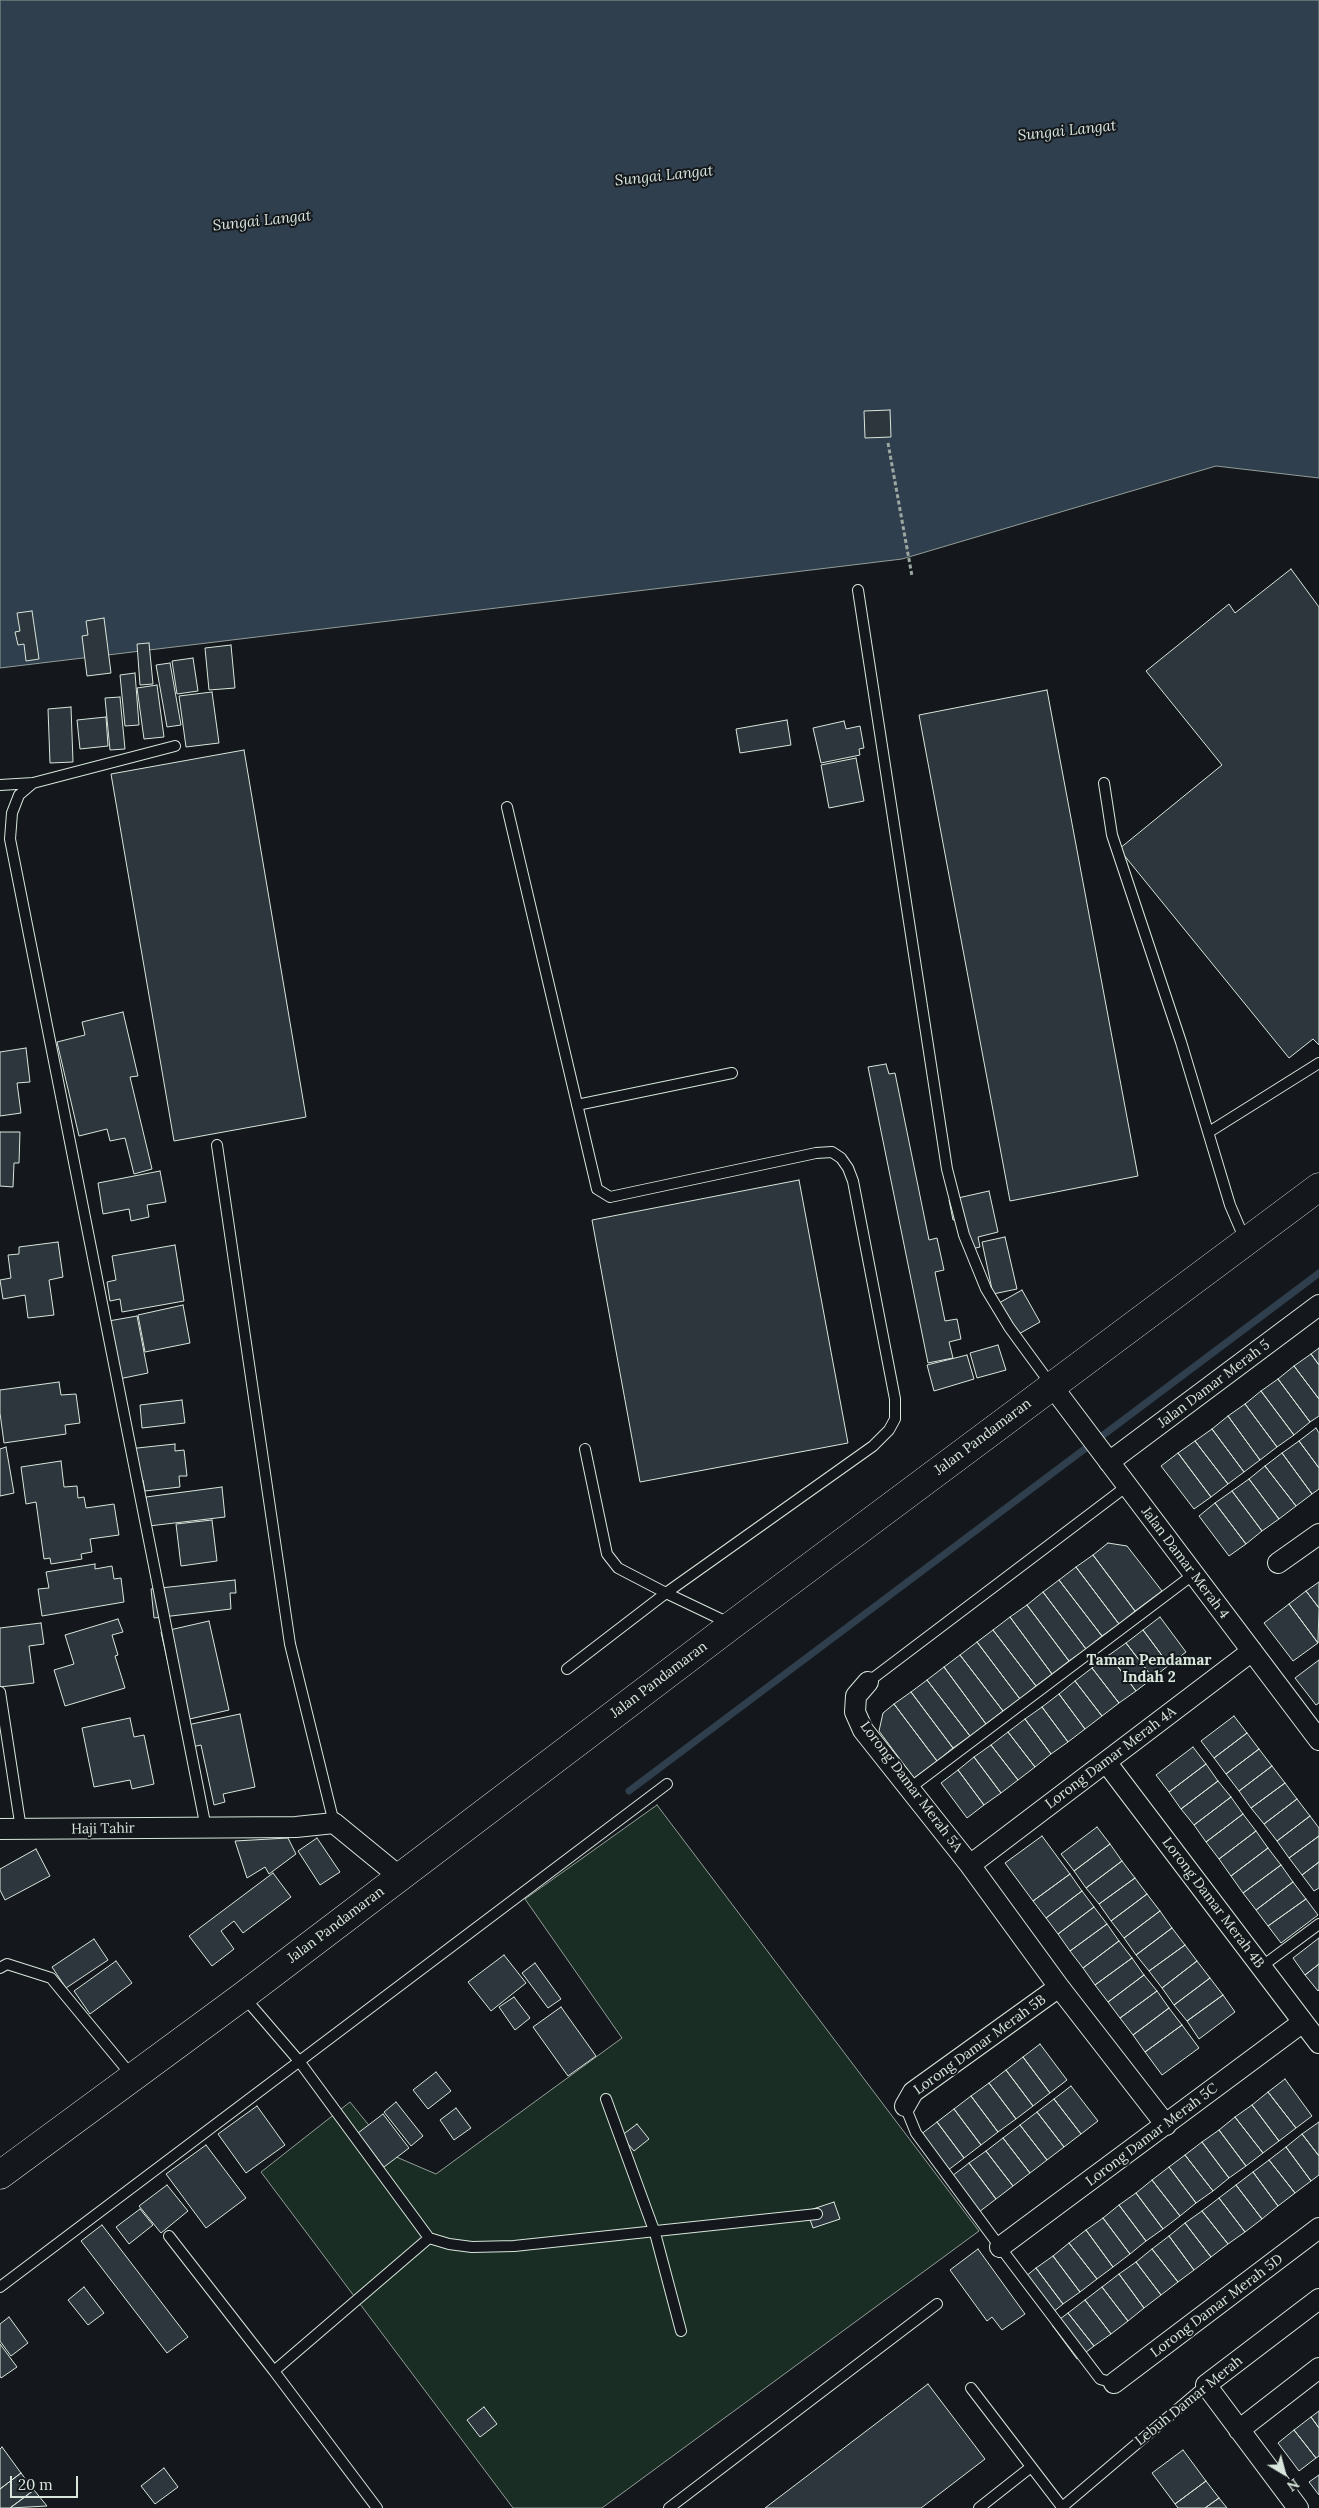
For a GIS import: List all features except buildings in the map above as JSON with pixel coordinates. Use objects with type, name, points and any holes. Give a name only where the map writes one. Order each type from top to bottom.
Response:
[{"type":"main road","name":"Jalan Pandamaran","points":[[0,2175],[243,1996],[732,1625],[1319,1187]]},
{"type":"street","name":"Jalan Damar Merah 5","points":[[1104,1456],[1319,1305]]},
{"type":"street","name":"Jalan Damar Merah 4","points":[[1052,1386],[1319,1740]]},
{"type":"street","points":[[1278,1564],[1319,1534]]},
{"type":"street","name":"Lorong Damar Merah 4A","points":[[970,1865],[1252,1652]]},
{"type":"street","name":"Lorong Damar Merah 5A","points":[[868,1682],[856,1696],[855,1712],[864,1730],[970,1865],[1059,1987],[1166,2125]]},
{"type":"street","name":"Lorong Damar Merah 4B","points":[[1106,1762],[1319,2043]]},
{"type":"street","name":"Haji Tahir","points":[[0,1829],[296,1827],[334,1823]]},
{"type":"street","points":[[334,1823],[400,1877]]},
{"type":"street","name":"Lorong Damar Merah 5B","points":[[905,2106],[913,2092],[1059,1987]]},
{"type":"street","name":"Lorong Damar Merah 5C","points":[[1000,2247],[1304,2022]]},
{"type":"street","name":"Lorong Damar Merah 5D","points":[[1114,2383],[1319,2228]]},
{"type":"street","name":"Lebuh Damar Merah","points":[[1206,2384],[1319,2299]]},
{"type":"street","points":[[1239,2430],[1319,2368]]},
{"type":"street","points":[[1206,2384],[1298,2508]]},
{"type":"lane","points":[[858,590],[947,1169],[964,1236],[986,1289],[1009,1327],[1052,1386]]},
{"type":"lane","points":[[0,785],[33,783],[175,746]]},
{"type":"lane","points":[[33,783],[19,795],[12,813],[10,839],[206,1828]]},
{"type":"lane","points":[[1104,783],[1112,835],[1181,1042],[1230,1205],[1246,1241]]},
{"type":"lane","points":[[507,807],[597,1189],[610,1196],[816,1153],[832,1152],[840,1158],[853,1181],[895,1399],[895,1419],[889,1430],[873,1446],[666,1593],[567,1669]]},
{"type":"lane","points":[[1208,1132],[1319,1063]]},
{"type":"lane","points":[[577,1105],[732,1072]]},
{"type":"lane","points":[[217,1145],[290,1644],[334,1823]]},
{"type":"lane","points":[[586,1449],[607,1554],[618,1568],[732,1625]]},
{"type":"lane","name":"Lorong Damar Merah 5A","points":[[868,1682],[1127,1486]]},
{"type":"lane","points":[[910,1788],[1194,1574]]},
{"type":"lane","points":[[0,1692],[21,1829]]},
{"type":"lane","points":[[0,2287],[667,1784]]},
{"type":"lane","points":[[1262,1968],[1319,1924]]},
{"type":"lane","points":[[0,1968],[7,1964],[51,1978],[133,2077]]},
{"type":"lane","points":[[243,1996],[299,2061],[429,2238],[449,2244],[472,2247],[514,2246],[817,2214]]},
{"type":"lane","points":[[606,2099],[655,2232],[681,2330]]},
{"type":"lane","points":[[905,2106],[916,2133],[1000,2247],[1100,2379],[1114,2383]]},
{"type":"lane","points":[[169,2236],[377,2508]]},
{"type":"lane","points":[[274,2371],[429,2238]]},
{"type":"lane","points":[[669,2508],[937,2304]]},
{"type":"lane","name":"Lebuh Damar Merah","points":[[1062,2508],[1206,2384]]},
{"type":"lane","points":[[971,2388],[1062,2508]]},
{"type":"lane","points":[[979,2508],[1031,2467]]},
{"type":"path","points":[[888,443],[912,576]]},
{"type":"green space","points":[[657,1805],[979,2231],[602,2508],[513,2508],[261,2172],[350,2102],[394,2156],[436,2174],[622,2038],[525,1899]]},
{"type":"water","name":"Sungai Langat","points":[[0,0],[1319,0],[1319,478],[1216,466],[902,559],[0,668]]},
{"type":"waterway","points":[[629,1791],[1319,1273]]},
{"type":"district","name":"Taman Pendamar Indah 2","points":[[1149,1670]]}]
